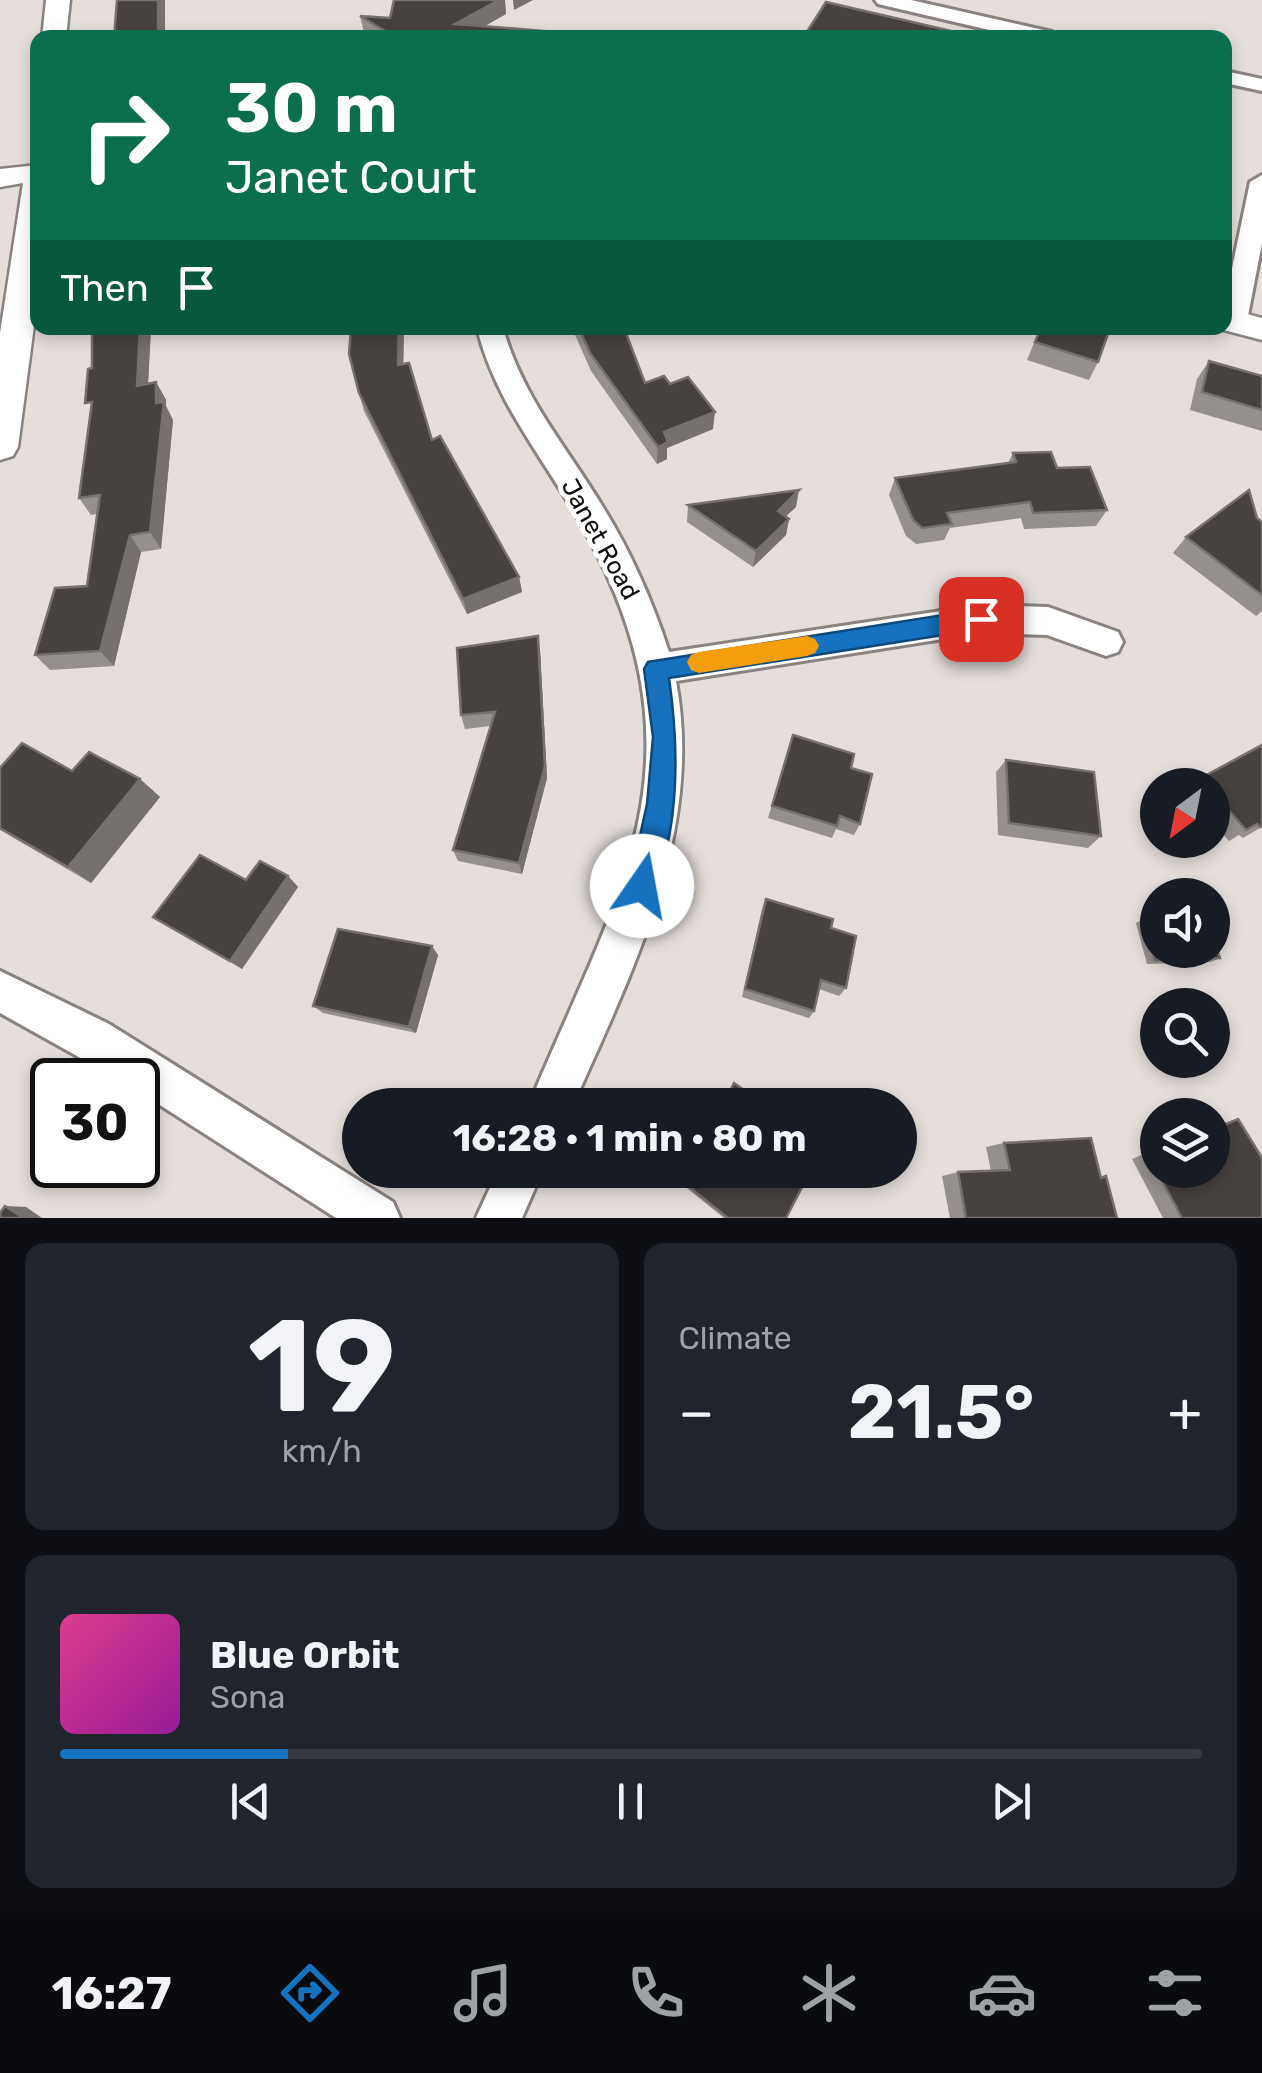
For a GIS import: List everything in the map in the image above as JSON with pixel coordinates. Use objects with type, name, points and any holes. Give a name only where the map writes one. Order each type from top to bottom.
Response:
[{"type":"street","points":[[55,30],[58,0]]},
{"type":"street","points":[[885,0],[1017,30]]},
{"type":"street","points":[[1232,78],[1262,85]]},
{"type":"street","points":[[0,178],[30,174]]},
{"type":"street","points":[[1240,323],[1262,182]]},
{"type":"street","points":[[0,448],[30,237]]},
{"type":"street","name":"Janet Road","points":[[491,335],[517,396],[601,531],[637,603],[656,669],[665,737],[660,804],[642,886],[610,973],[558,1088]]},
{"type":"street","points":[[656,669],[981,619],[1048,621],[1106,642]]},
{"type":"street","points":[[0,990],[94,1039],[377,1218]]},
{"type":"street","points":[[500,1218],[513,1188]]},
{"type":"building","points":[[117,0],[158,0],[158,30],[115,30]]},
{"type":"building","points":[[394,0],[499,0],[455,24],[532,30],[384,30],[360,16],[390,18]]},
{"type":"building","points":[[826,2],[947,30],[808,30]]},
{"type":"building","points":[[92,335],[140,335],[137,386],[156,382],[156,403],[164,402],[150,532],[130,535],[100,651],[35,655],[55,588],[87,586],[100,495],[79,498],[92,402],[85,403],[88,369],[92,368]]},
{"type":"building","points":[[350,335],[399,335],[398,365],[409,363],[432,440],[440,436],[519,577],[463,599],[359,393],[349,354]]},
{"type":"building","points":[[582,335],[627,335],[645,383],[664,376],[670,384],[688,377],[715,412],[664,432],[668,442],[658,447],[590,353]]},
{"type":"building","points":[[1038,335],[1108,335],[1098,362],[1035,342]]},
{"type":"building","points":[[1209,361],[1262,376],[1262,410],[1202,392]]},
{"type":"building","points":[[1051,452],[1057,468],[1090,467],[1107,510],[1033,513],[1030,502],[947,513],[952,524],[922,528],[913,520],[895,478],[1016,462],[1013,453]]},
{"type":"building","points":[[799,490],[778,511],[789,519],[756,551],[688,505]]},
{"type":"building","points":[[1249,490],[1257,518],[1262,522],[1262,595],[1186,537]]},
{"type":"building","points":[[538,636],[545,766],[519,863],[453,850],[495,712],[461,715],[457,648]]},
{"type":"building","points":[[793,735],[854,754],[851,768],[872,774],[860,824],[840,816],[837,826],[772,806]]},
{"type":"building","points":[[22,743],[72,771],[89,752],[140,779],[68,867],[0,828],[0,768]]},
{"type":"building","points":[[1262,745],[1262,826],[1257,824],[1246,830],[1230,812],[1230,768],[1219,768]]},
{"type":"building","points":[[1006,760],[1094,772],[1101,836],[1009,823]]},
{"type":"building","points":[[200,855],[246,880],[260,861],[288,876],[230,961],[153,917]]},
{"type":"building","points":[[766,899],[833,919],[831,928],[856,936],[846,988],[821,980],[814,1011],[745,989]]},
{"type":"building","points":[[338,929],[432,946],[409,1027],[313,1006]]},
{"type":"building","points":[[1238,1119],[1262,1158],[1262,1218],[1182,1218],[1166,1188],[1230,1188],[1230,1122]]},
{"type":"building","points":[[1091,1138],[1117,1218],[966,1218],[958,1172],[1010,1170],[1004,1143]]},
{"type":"building","points":[[690,1188],[802,1188],[786,1218],[728,1218]]},
{"type":"building","points":[[5,1206],[23,1218],[0,1218]]},
{"type":"slow traffic","points":[[699,662],[807,646]]},
{"type":"route","points":[[642,886],[660,804],[665,737],[656,669],[981,619]]}]
